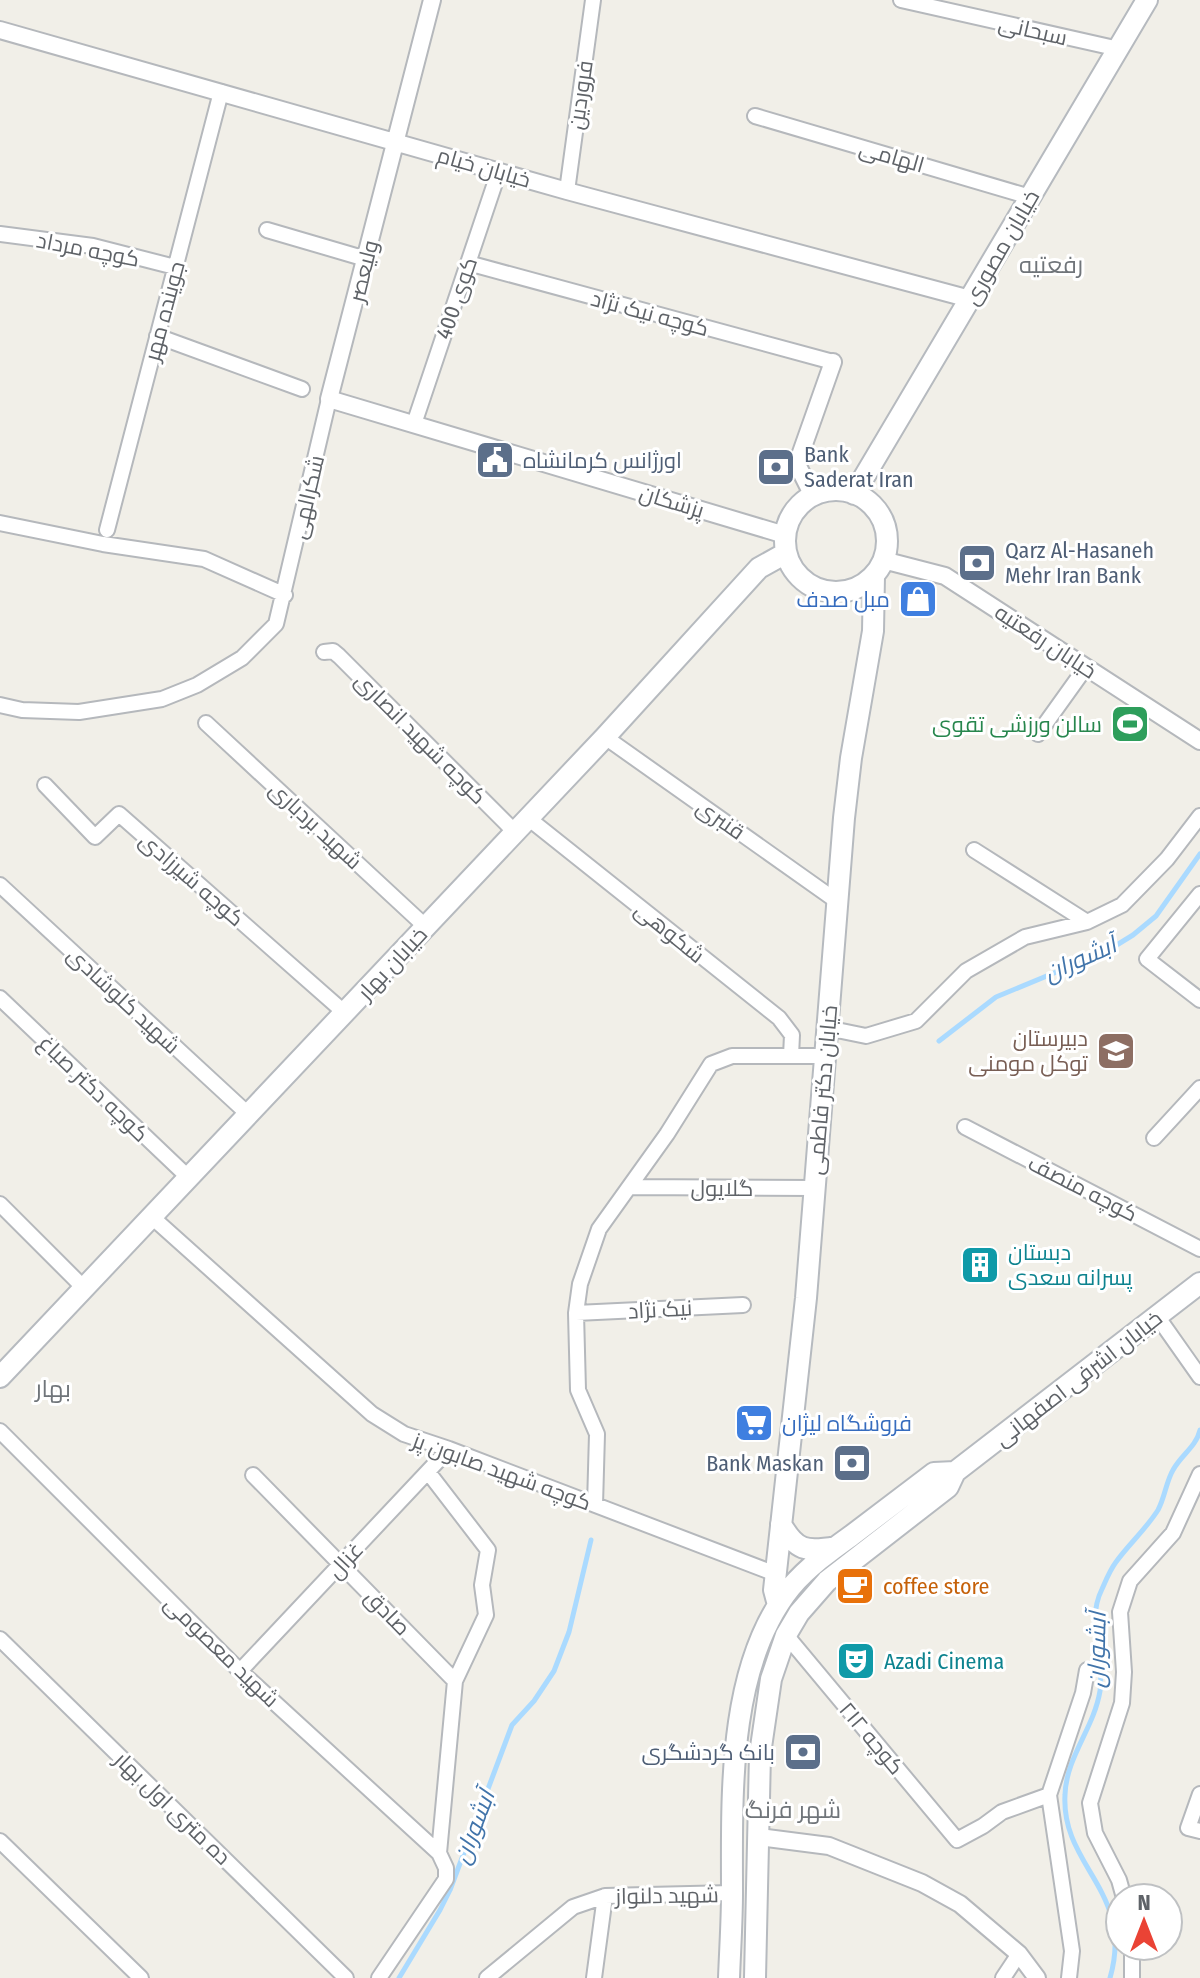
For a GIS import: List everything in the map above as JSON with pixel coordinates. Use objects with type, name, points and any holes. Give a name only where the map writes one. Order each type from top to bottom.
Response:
[{"type":"main road","name":"خیابان مصوری","points":[[854,494],[1147,0]]},
{"type":"main road","points":[[826,491],[854,494],[876,509],[883,521],[887,534],[879,568],[860,587],[843,592],[826,591],[803,580],[790,564],[786,544],[790,520],[797,508],[813,496],[826,491]]},
{"type":"main road","name":"خیابان بهار","points":[[0,1377],[605,737],[759,568],[786,544]]},
{"type":"main road","name":"خیابان دکتر فاطمی","points":[[778,1605],[774,1590],[806,1298],[851,758],[873,631],[879,568]]},
{"type":"main road","name":"خیابان اشرفی اصفهانی","points":[[755,1978],[760,1754],[764,1716],[771,1679],[786,1635],[799,1613],[827,1581],[948,1487],[955,1472],[1200,1283]]},
{"type":"main road","name":"خیابان اشرفی اصفهانی","points":[[729,1978],[731,1802],[744,1693],[756,1651],[778,1605],[807,1571],[934,1473],[955,1472]]},
{"type":"main road","points":[[781,1524],[790,1540],[800,1548],[815,1551],[836,1547]]},
{"type":"street","name":"ولیعصر","points":[[329,399],[432,0]]},
{"type":"street","name":"فروردین","points":[[567,191],[593,0]]},
{"type":"street","name":"سبحانی","points":[[901,0],[1119,49]]},
{"type":"street","name":"خیابان خیام","points":[[0,30],[567,191],[970,299]]},
{"type":"street","name":"جوینده مهر","points":[[107,530],[221,92]]},
{"type":"street","name":"الهامی","points":[[755,116],[1030,197]]},
{"type":"street","name":"کوی 400","points":[[414,424],[499,171]]},
{"type":"street","points":[[267,230],[366,259]]},
{"type":"street","name":"کوچه مرداد","points":[[0,234],[93,246],[175,267]]},
{"type":"street","name":"کوچه نیک نژاد","points":[[468,263],[833,362]]},
{"type":"street","points":[[157,336],[302,389]]},
{"type":"street","points":[[813,496],[797,464],[833,362]]},
{"type":"street","name":"پزشکان","points":[[329,399],[786,544]]},
{"type":"street","name":"شکرالهی","points":[[0,705],[22,710],[79,712],[174,695],[242,658],[276,624],[329,399]]},
{"type":"street","points":[[0,523],[103,544],[204,559],[285,595]]},
{"type":"street","name":"خیابان رفعتیه","points":[[879,568],[945,576],[1200,741]]},
{"type":"street","name":"کوچه شهید انصاری","points":[[324,652],[333,651],[339,656],[522,825]]},
{"type":"street","points":[[1038,734],[1086,667]]},
{"type":"street","name":"شهید بردباری","points":[[206,723],[426,927]]},
{"type":"street","name":"قنبری","points":[[605,737],[838,902]]},
{"type":"street","name":"کوچه شیرزادی","points":[[45,785],[95,837],[119,814],[345,1013]]},
{"type":"street","points":[[827,1028],[866,1036],[916,1021],[966,971],[1013,943],[1025,937],[1087,922],[1122,905],[1167,859],[1200,816]]},
{"type":"street","name":"شکوهی","points":[[522,825],[779,1018],[792,1035],[791,1056]]},
{"type":"street","points":[[974,850],[1087,922]]},
{"type":"street","name":"شهید کلوشادی","points":[[0,885],[249,1115]]},
{"type":"street","points":[[1200,894],[1147,959],[1200,1000]]},
{"type":"street","name":"کوچه دکتر صباغ","points":[[0,998],[189,1178]]},
{"type":"street","points":[[595,1505],[597,1434],[578,1390],[576,1313],[580,1284],[599,1229],[667,1134],[711,1064],[732,1056],[825,1056]]},
{"type":"street","points":[[1154,1138],[1200,1088]]},
{"type":"street","name":"کوچه منصف","points":[[965,1127],[1200,1249]]},
{"type":"street","name":"گلایول","points":[[629,1187],[815,1188]]},
{"type":"street","points":[[0,1204],[85,1289]]},
{"type":"street","name":"کوچه شهید صابون پز","points":[[152,1217],[372,1414],[404,1434],[776,1574]]},
{"type":"street","name":"نیک نژاد","points":[[576,1313],[743,1305]]},
{"type":"street","points":[[1157,1316],[1200,1377]]},
{"type":"street","name":"شهید معصومی","points":[[0,1431],[240,1671],[439,1853],[446,1868],[446,1879],[379,1978]]},
{"type":"street","name":"غزال","points":[[240,1671],[449,1449]]},
{"type":"street","points":[[428,1472],[488,1550],[482,1585],[486,1615],[455,1681],[439,1853]]},
{"type":"street","points":[[1120,1882],[1095,1833],[1090,1803],[1122,1703],[1124,1672],[1120,1612],[1130,1581],[1173,1533],[1200,1474]]},
{"type":"street","name":"صادق","points":[[253,1475],[455,1681]]},
{"type":"street","name":"کوچه ۲۱۲","points":[[786,1635],[957,1840],[1002,1812],[1049,1795]]},
{"type":"street","name":"ده متری اول بهار","points":[[0,1639],[346,1978]]},
{"type":"street","points":[[1069,1978],[1072,1951],[1049,1795],[1083,1693],[1087,1670]]},
{"type":"street","points":[[1200,1794],[1188,1828],[1200,1831]]},
{"type":"street","points":[[759,1837],[829,1846],[922,1883],[960,1904],[1019,1954],[1037,1978]]},
{"type":"street","points":[[0,1841],[141,1978]]},
{"type":"street","name":"شهید دلنواز","points":[[487,1978],[573,1907],[605,1896],[732,1893]]},
{"type":"street","points":[[594,1978],[605,1896]]},
{"type":"street","points":[[1003,1978],[1019,1954]]},
{"type":"waterway","name":"آبشوران","points":[[939,1041],[996,997],[1107,951],[1133,935],[1156,916],[1200,854]]},
{"type":"waterway","name":"آبشوران","points":[[1110,1978],[1115,1948],[1113,1923],[1106,1901],[1074,1842],[1067,1820],[1067,1781],[1100,1691],[1095,1628],[1097,1602],[1116,1562],[1158,1510],[1173,1470],[1200,1430]]},
{"type":"waterway","name":"آبشوران","points":[[399,1978],[450,1890],[512,1725],[534,1701],[554,1671],[569,1632],[591,1540]]},
{"type":"place","name":"اورژانس کرمانشاه","points":[[495,460]]},
{"type":"place","name":"Bank Saderat Iran","points":[[776,467]]},
{"type":"place","name":"Qarz Al-Hasaneh Mehr Iran Bank","points":[[977,563]]},
{"type":"place","name":"مبل صدف","points":[[918,599]]},
{"type":"place","name":"سالن ورزشی تقوی","points":[[1130,724]]},
{"type":"place","name":"دبیرستان توکل مومنی","points":[[1116,1051]]},
{"type":"place","name":"دبستان پسرانه سعدی","points":[[980,1265]]},
{"type":"place","name":"فروشگاه لیژان","points":[[754,1423]]},
{"type":"place","name":"Bank Maskan","points":[[852,1463]]},
{"type":"place","name":"coffee store","points":[[855,1586]]},
{"type":"place","name":"Azadi Cinema","points":[[856,1661]]},
{"type":"place","name":"بانک گردشگری","points":[[803,1752]]},
{"type":"district","name":"رفعتیه","points":[[1051,265]]},
{"type":"district","name":"بهار","points":[[53,1389]]},
{"type":"district","name":"شهر فرنگ","points":[[793,1810]]}]
